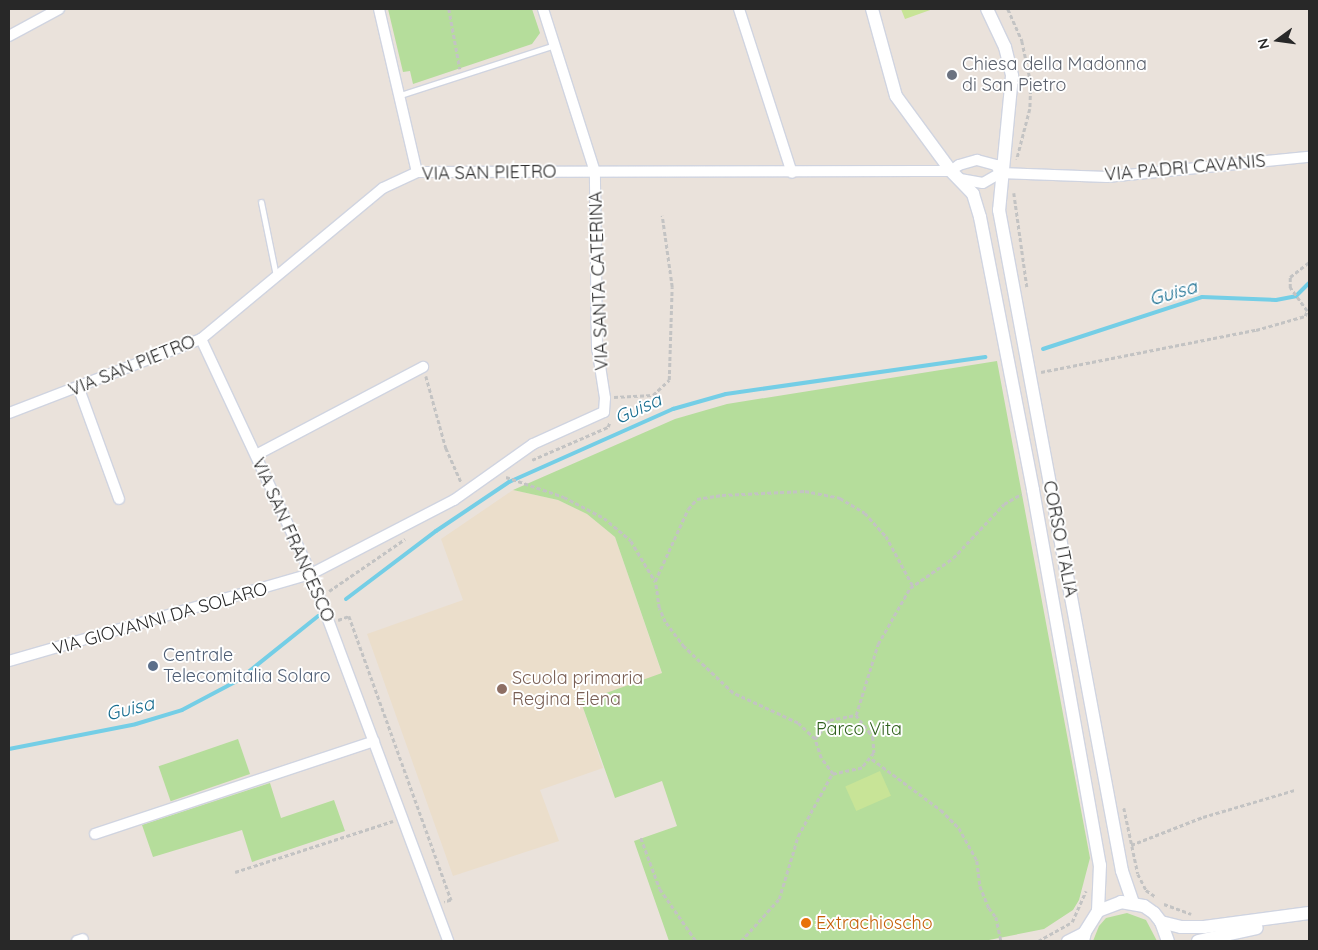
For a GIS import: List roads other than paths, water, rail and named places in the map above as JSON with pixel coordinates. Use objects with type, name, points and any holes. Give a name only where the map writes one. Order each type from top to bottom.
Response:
[{"type":"street","points":[[9,36],[59,9]]},
{"type":"street","points":[[379,9],[417,172]]},
{"type":"street","name":"VIA SANTA CATERINA","points":[[311,574],[467,492],[533,444],[602,414],[606,409],[609,398],[597,346],[597,215],[595,172],[543,9]]},
{"type":"street","points":[[739,9],[792,173]]},
{"type":"street","points":[[872,9],[896,96],[955,175],[983,183],[1006,172]]},
{"type":"street","name":"CORSO ITALIA","points":[[987,9],[1005,47],[1012,76],[1012,102],[1006,172],[999,210],[1035,372],[1118,850],[1133,903]]},
{"type":"street","name":"VIA PADRI CAVANIS","points":[[1006,172],[1107,177],[1309,157]]},
{"type":"street","points":[[955,175],[959,165],[977,160],[996,166],[1006,172]]},
{"type":"street","name":"VIA SAN PIETRO","points":[[9,413],[80,388],[201,339],[383,188],[417,172],[955,175]]},
{"type":"street","name":"CORSO ITALIA","points":[[955,175],[973,194],[1033,490],[1100,865],[1098,911]]},
{"type":"street","name":"VIA SAN FRANCESCO","points":[[201,339],[311,574],[448,941]]},
{"type":"street","points":[[256,455],[424,367]]},
{"type":"street","points":[[80,388],[119,499]]},
{"type":"street","name":"VIA GIOVANNI DA SOLARO","points":[[9,661],[311,574]]},
{"type":"street","points":[[95,834],[374,741]]},
{"type":"street","points":[[1067,941],[1084,936],[1098,911],[1111,905],[1133,903],[1154,913],[1161,922],[1168,941]]},
{"type":"street","points":[[1161,922],[1181,927],[1204,927],[1309,914]]},
{"type":"street","points":[[1198,941],[1309,914]]},
{"type":"lane","points":[[400,95],[554,45]]},
{"type":"lane","points":[[261,202],[276,277]]},
{"type":"waterway","name":"Guisa","points":[[1043,349],[1202,297],[1276,300],[1296,296],[1309,283]]},
{"type":"waterway","name":"Guisa","points":[[346,599],[436,531],[509,482],[673,409],[726,394],[985,357]]},
{"type":"waterway","name":"Guisa","points":[[9,749],[136,724],[182,710],[237,681],[318,616]]},
{"type":"place","name":"Chiesa della Madonna di San Pietro","points":[[952,75]]},
{"type":"place","name":"Centrale Telecomitalia Solaro","points":[[153,666]]},
{"type":"place","name":"Scuola primaria Regina Elena","points":[[502,689]]},
{"type":"place","name":"Extrachioscho","points":[[806,923]]},
{"type":"park label","name":"Parco Vita","points":[[859,729]]}]
